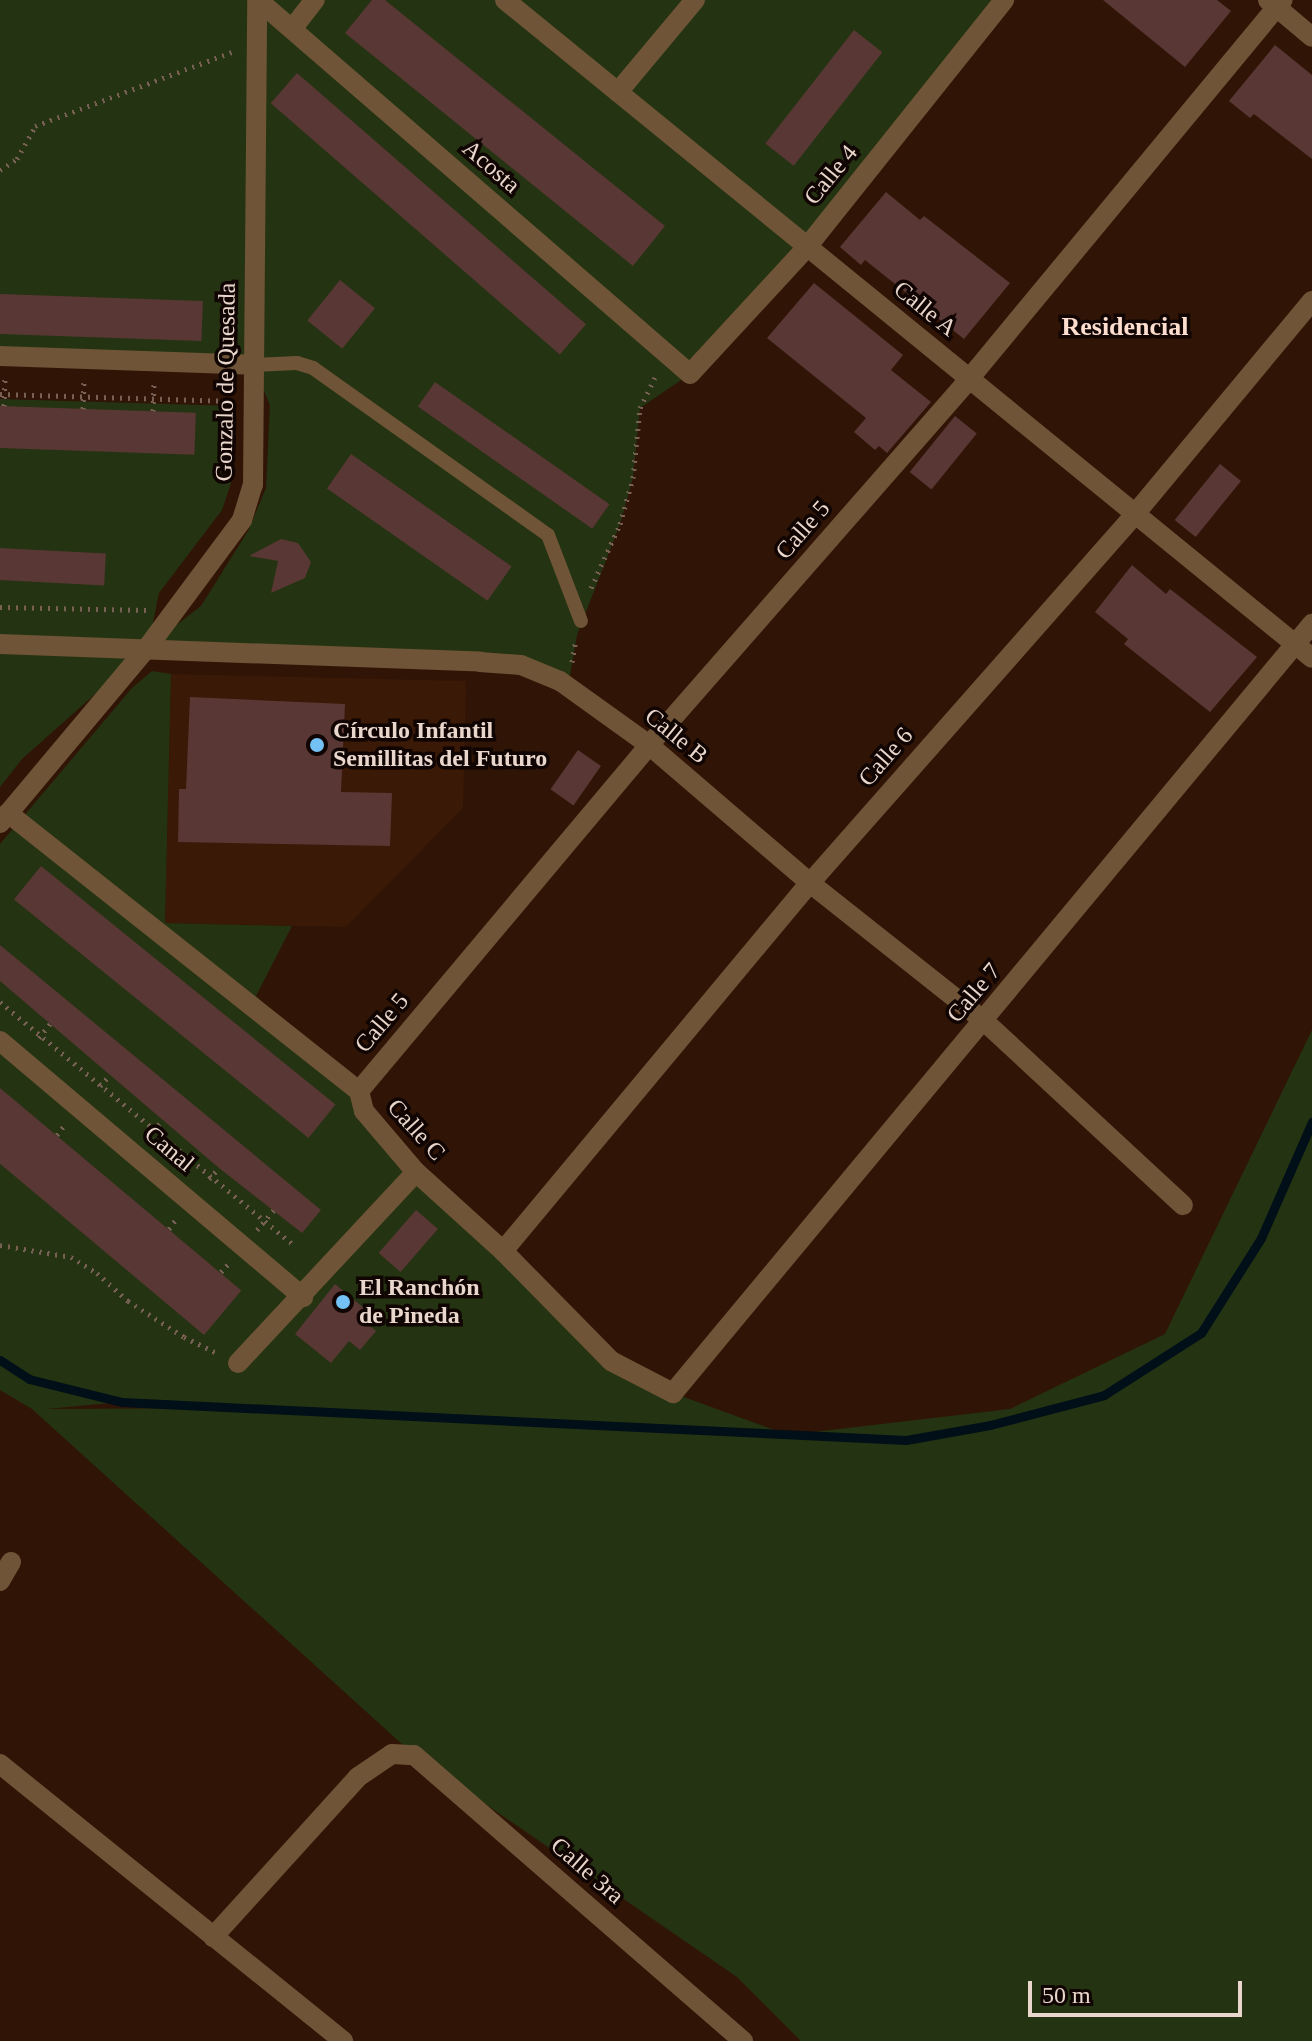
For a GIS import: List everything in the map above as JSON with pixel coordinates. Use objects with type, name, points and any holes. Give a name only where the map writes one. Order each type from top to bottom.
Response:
[{"type":"street","name":"Acosta","points":[[258,0],[690,374]]},
{"type":"street","name":"Gonzalo de Quesada","points":[[4,818],[176,610],[242,520],[253,485],[258,0]]},
{"type":"street","points":[[292,29],[315,0]]},
{"type":"street","name":"Calle A","points":[[505,0],[1312,658]]},
{"type":"street","points":[[618,92],[695,0]]},
{"type":"street","name":"Calle 4","points":[[690,374],[807,247],[1004,0]]},
{"type":"street","points":[[1276,2],[1312,37]]},
{"type":"street","name":"Calle 5","points":[[359,1091],[649,745],[969,379],[1276,2]]},
{"type":"street","name":"Calle 6","points":[[503,1251],[810,883],[1135,514],[1312,301]]},
{"type":"street","points":[[0,356],[253,365]]},
{"type":"street","name":"Calle 7","points":[[673,1393],[1312,624]]},
{"type":"street","name":"Calle B","points":[[0,644],[521,665],[568,687],[649,745],[810,883],[984,1021],[1183,1205]]},
{"type":"street","name":"Calle C","points":[[4,818],[359,1091],[364,1111],[416,1172],[503,1251],[611,1361],[673,1393]]},
{"type":"street","name":"Canal","points":[[0,1041],[303,1297]]},
{"type":"street","points":[[238,1363],[303,1297],[416,1172]]},
{"type":"street","points":[[0,1581],[11,1562]]},
{"type":"street","name":"Calle 3ra","points":[[213,1937],[358,1777],[392,1754],[414,1755],[731,2037]]},
{"type":"street","points":[[0,1764],[343,2041]]},
{"type":"lane","points":[[253,365],[297,363],[313,368],[548,535],[581,621]]},
{"type":"path","points":[[0,170],[17,159],[35,126],[256,43]]},
{"type":"path","points":[[568,687],[588,594],[620,524],[633,478],[640,408],[653,384],[663,351]]},
{"type":"path","points":[[0,394],[254,402]]},
{"type":"path","points":[[0,607],[176,610]]},
{"type":"path","points":[[0,1002],[295,1246]]},
{"type":"path","points":[[0,1245],[71,1257],[97,1273],[128,1301],[184,1337],[238,1363]]},
{"type":"shaded area","name":"Círculo Infantil Semillitas del Futuro","points":[[171,674],[466,681],[463,808],[346,927],[165,923]]},
{"type":"green space","points":[[0,0],[1004,0],[690,374],[640,408],[633,478],[620,524],[577,635],[568,687],[521,665],[147,648],[22,759],[0,787],[0,399],[235,406],[231,483],[222,510],[159,593],[148,647],[201,606],[248,531],[266,488],[270,405],[253,365],[0,356]]},
{"type":"green space","points":[[152,671],[171,674],[165,923],[292,926],[256,996],[359,1091],[364,1111],[611,1361],[673,1393],[788,1435],[1010,1409],[1165,1334],[1312,1030],[1312,2041],[801,2041],[737,1977],[414,1755],[32,1409],[0,1390],[0,844],[132,688]],"holes":[[[122,1402],[239,1408],[46,1409]]]},
{"type":"building","points":[[372,0],[385,0],[665,226],[633,266],[345,33]]},
{"type":"building","points":[[1103,0],[1217,0],[1231,11],[1185,67]]},
{"type":"building","points":[[854,30],[882,52],[794,166],[765,143]]},
{"type":"building","points":[[1275,45],[1312,75],[1312,159],[1254,114],[1250,118],[1229,101]]},
{"type":"building","points":[[297,73],[586,324],[560,354],[271,103]]},
{"type":"building","points":[[886,192],[920,220],[924,216],[1010,283],[964,339],[865,260],[861,265],[840,247]]},
{"type":"building","points":[[340,280],[375,308],[342,349],[307,320]]},
{"type":"building","points":[[814,283],[903,355],[891,370],[931,402],[887,453],[879,446],[875,450],[854,432],[866,418],[767,338]]},
{"type":"building","points":[[0,294],[203,301],[201,341],[0,334]]},
{"type":"building","points":[[435,382],[609,504],[592,529],[418,407]]},
{"type":"building","points":[[0,406],[196,413],[194,455],[0,448]]},
{"type":"building","points":[[955,416],[977,434],[931,490],[910,472]]},
{"type":"building","points":[[351,454],[512,566],[487,601],[327,488]]},
{"type":"building","points":[[1220,464],[1241,481],[1196,537],[1175,520]]},
{"type":"building","points":[[281,539],[298,543],[311,562],[305,578],[271,593],[278,561],[249,556]]},
{"type":"building","points":[[0,548],[106,554],[104,586],[0,580]]},
{"type":"building","points":[[1132,565],[1166,594],[1170,589],[1257,657],[1210,712],[1124,644],[1128,639],[1095,612]]},
{"type":"building","points":[[190,697],[345,704],[341,792],[392,793],[390,846],[178,842],[179,789],[186,789]]},
{"type":"building","points":[[578,750],[601,766],[573,805],[550,789]]},
{"type":"building","points":[[41,866],[336,1105],[308,1138],[14,899]]},
{"type":"building","points":[[0,945],[321,1210],[302,1233],[219,1168],[0,981]]},
{"type":"building","points":[[0,1088],[241,1290],[204,1335],[0,1164]]},
{"type":"building","points":[[416,1210],[438,1229],[400,1272],[379,1253]]},
{"type":"building","points":[[335,1284],[371,1314],[365,1322],[376,1331],[360,1350],[349,1341],[331,1363],[295,1334]]},
{"type":"waterway","points":[[0,1360],[29,1379],[122,1402],[906,1440],[990,1425],[1104,1395],[1201,1333],[1261,1238],[1312,1122]]},
{"type":"place","name":"Círculo Infantil Semillitas del Futuro","points":[[317,745]]},
{"type":"place","name":"El Ranchón de Pineda","points":[[343,1302]]},
{"type":"district","name":"Residencial","points":[[1125,327]]}]
